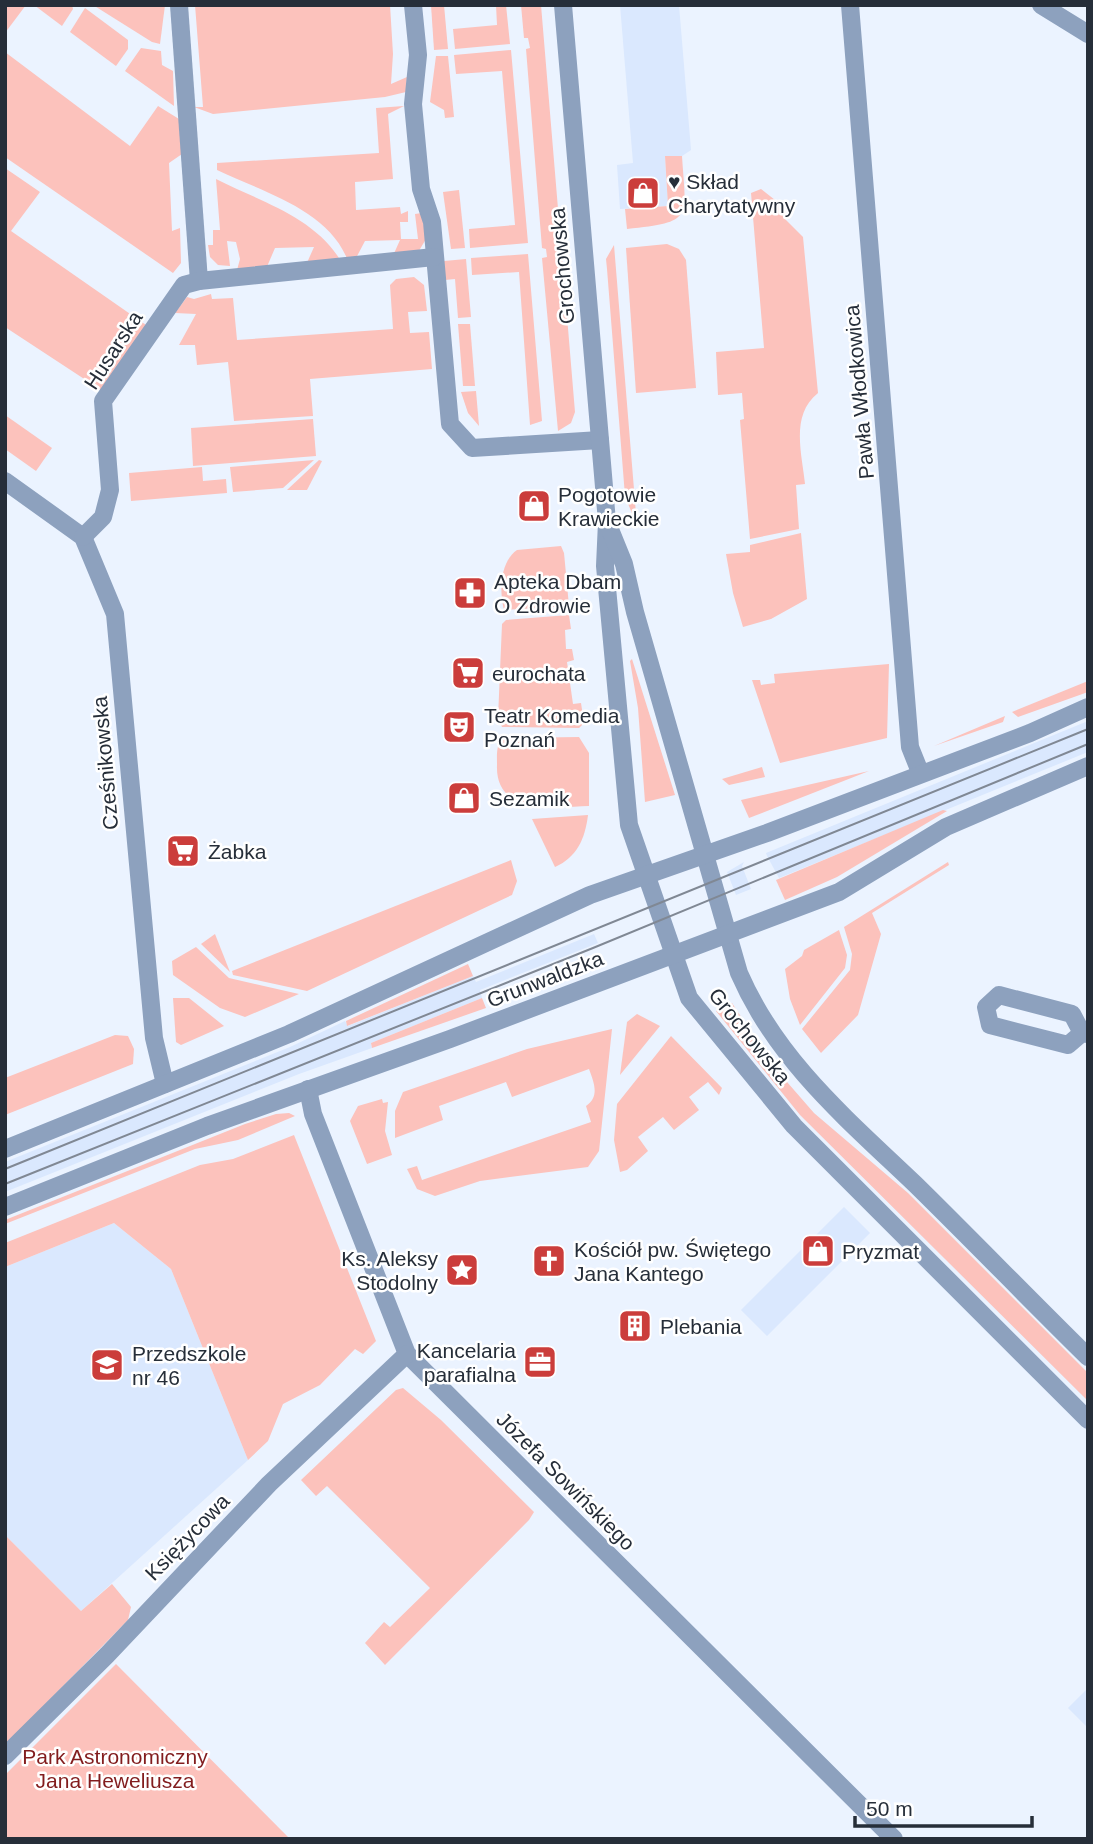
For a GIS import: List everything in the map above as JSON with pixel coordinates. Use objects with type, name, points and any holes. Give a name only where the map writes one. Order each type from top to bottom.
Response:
[{"type":"street","points":[[179,5],[199,281],[434,257]]},
{"type":"street","points":[[413,5],[418,54],[413,103],[421,189],[432,222],[450,424],[472,448],[600,440]]},
{"type":"street","name":"Grochowska","points":[[563,5],[607,522],[605,566],[629,825],[690,998],[794,1126],[1088,1420]]},
{"type":"street","name":"Pawła Włodkowica","points":[[850,5],[910,747],[920,772]]},
{"type":"street","points":[[1041,5],[1088,34]]},
{"type":"street","name":"Husarska","points":[[83,537],[103,517],[110,489],[103,401],[184,285],[199,281]]},
{"type":"street","points":[[5,481],[83,537]]},
{"type":"street","name":"Grochowska","points":[[607,522],[624,564],[635,612],[746,987],[792,1062],[832,1107],[915,1185],[1088,1357]]},
{"type":"street","name":"Cześnikowska","points":[[83,537],[115,614],[154,1038],[165,1084]]},
{"type":"street","points":[[5,1149],[289,1034],[579,899],[1030,733],[1088,707]]},
{"type":"street","name":"Grunwaldzka","points":[[5,1207],[307,1089],[839,892],[946,827],[1088,766]]},
{"type":"street","points":[[999,995],[1072,1014],[1085,1034],[1068,1045],[990,1025],[986,1007],[999,995]]},
{"type":"street","name":"Józefa Sowińskiego","points":[[307,1089],[313,1114],[407,1354],[894,1839]]},
{"type":"street","name":"Księżycowa","points":[[5,1756],[107,1655],[269,1485],[407,1354]]},
{"type":"shaded area","points":[[620,5],[679,5],[691,150],[682,156],[665,157],[668,206],[620,209],[617,165],[633,163]]},
{"type":"shaded area","points":[[1088,721],[1088,752],[779,878],[767,856],[766,853]]},
{"type":"shaded area","points":[[744,862],[742,866],[751,889],[736,895],[727,872]]},
{"type":"shaded area","points":[[594,934],[598,943],[480,990],[482,998],[371,1043],[372,1048],[299,1074],[5,1192],[5,1162],[290,1047],[345,1021],[348,1026],[473,976],[476,982]]},
{"type":"shaded area","points":[[844,1207],[870,1233],[767,1336],[741,1310]]},
{"type":"shaded area","name":"Przedszkole nr 46","points":[[114,1223],[171,1269],[248,1460],[81,1611],[5,1535],[5,1267]]},
{"type":"shaded area","points":[[1088,1688],[1088,1728],[1068,1708]]},
{"type":"green space","points":[[5,5],[26,5],[5,33]]},
{"type":"green space","points":[[34,5],[72,5],[73,9],[62,26]]},
{"type":"green space","points":[[93,5],[165,5],[160,44],[152,42]]},
{"type":"green space","points":[[195,5],[390,5],[393,54],[391,84],[407,77],[406,92],[385,97],[213,114],[194,107],[203,107]]},
{"type":"green space","points":[[431,5],[444,5],[448,49],[434,50]]},
{"type":"green space","points":[[496,5],[506,5],[510,44],[455,49],[453,29],[497,25]]},
{"type":"green space","points":[[521,5],[541,5],[575,412],[571,423],[558,431],[542,258],[547,257],[546,249],[542,248],[526,49],[530,48],[528,38],[524,38]]},
{"type":"green space","points":[[85,8],[128,40],[128,49],[116,66],[70,32]]},
{"type":"green space","points":[[141,48],[161,51],[162,65],[173,71],[174,106],[125,71]]},
{"type":"green space","points":[[511,50],[528,243],[470,248],[469,229],[515,225],[502,71],[456,74],[454,55]]},
{"type":"green space","points":[[5,52],[130,146],[158,106],[179,119],[182,154],[169,163],[172,231],[180,228],[181,263],[173,273],[5,157]]},
{"type":"green space","points":[[436,56],[448,56],[454,117],[445,118],[444,110],[430,102]]},
{"type":"green space","points":[[404,106],[388,114],[393,179],[355,182],[356,210],[400,207],[401,214],[408,211],[408,222],[400,222],[401,239],[418,239],[415,214],[422,213],[426,239],[417,254],[392,258],[400,240],[365,241],[355,260],[348,261],[339,243],[326,228],[310,216],[274,195],[217,170],[217,163],[379,153],[376,108]]},
{"type":"green space","points":[[665,156],[682,156],[685,193],[681,214],[664,224],[627,229],[625,209],[668,206]]},
{"type":"green space","points":[[5,168],[40,192],[11,231],[146,325],[101,390],[5,327]]},
{"type":"green space","points":[[216,179],[303,222],[331,247],[342,263],[306,265],[314,247],[275,248],[266,269],[237,270],[240,259],[236,242],[227,241],[230,266],[218,265],[210,257],[208,245],[213,245],[213,230],[220,230]]},
{"type":"green space","points":[[761,189],[775,200],[784,218],[803,237],[818,393],[809,402],[801,424],[800,448],[805,484],[796,485],[799,529],[750,539],[740,420],[744,419],[742,393],[718,395],[716,352],[764,348],[751,193]]},
{"type":"green space","points":[[459,190],[465,248],[451,249],[443,192]]},
{"type":"green space","points":[[667,244],[679,249],[686,260],[696,388],[636,393],[626,248]]},
{"type":"green space","points":[[614,245],[637,526],[625,496],[606,259]]},
{"type":"green space","points":[[528,254],[542,421],[530,425],[519,272],[472,275],[471,258]]},
{"type":"green space","points":[[466,259],[471,317],[458,318],[455,279],[445,280],[444,261]]},
{"type":"green space","points":[[414,277],[424,285],[427,311],[408,312],[410,333],[429,332],[432,369],[310,379],[313,416],[234,421],[228,362],[197,365],[195,345],[179,345],[196,314],[175,313],[187,297],[194,299],[211,294],[212,299],[233,298],[237,340],[393,329],[390,285],[396,279]]},
{"type":"green space","points":[[458,324],[470,324],[475,386],[463,386]]},
{"type":"green space","points":[[476,391],[479,426],[468,413],[461,392]]},
{"type":"green space","points":[[5,415],[52,448],[36,471],[5,449]]},
{"type":"green space","points":[[313,419],[316,456],[193,466],[191,428]]},
{"type":"green space","points":[[314,460],[283,488],[233,492],[230,467]]},
{"type":"green space","points":[[319,460],[322,461],[307,490],[287,490]]},
{"type":"green space","points":[[202,467],[203,481],[226,479],[227,493],[131,501],[129,473]]},
{"type":"green space","points":[[801,533],[807,599],[771,619],[743,627],[726,554],[750,552],[750,545]]},
{"type":"green space","points":[[561,546],[569,606],[504,610],[502,577],[511,555],[517,550]]},
{"type":"green space","points":[[569,615],[571,629],[565,630],[566,649],[572,649],[574,660],[567,662],[573,704],[581,703],[584,723],[579,728],[502,727],[498,718],[502,624],[506,620]]},
{"type":"green space","points":[[632,659],[675,795],[645,802],[638,708],[630,661]]},
{"type":"green space","points":[[889,664],[887,738],[780,763],[752,680],[760,680],[761,685],[775,683],[774,674]]},
{"type":"green space","points":[[1088,681],[1088,692],[1018,717],[1012,712]]},
{"type":"green space","points":[[1005,716],[1003,722],[934,746]]},
{"type":"green space","points":[[579,737],[589,753],[589,806],[530,805],[506,793],[499,781],[497,765],[498,747],[502,738]]},
{"type":"green space","points":[[762,767],[765,777],[729,785],[722,779]]},
{"type":"green space","points":[[869,771],[749,818],[741,800]]},
{"type":"green space","points":[[943,810],[947,811],[837,877],[785,900],[776,880]]},
{"type":"green space","points":[[588,815],[579,846],[569,858],[555,867],[532,819]]},
{"type":"green space","points":[[511,860],[517,881],[512,895],[307,991],[233,975],[232,971]]},
{"type":"green space","points":[[948,862],[949,865],[872,913],[881,934],[858,1015],[821,1053],[802,1029],[850,970],[852,954],[844,927]]},
{"type":"green space","points":[[839,930],[847,955],[845,968],[800,1025],[790,999],[785,969],[802,956],[804,950]]},
{"type":"green space","points":[[215,934],[230,972],[201,944]]},
{"type":"green space","points":[[196,947],[229,978],[299,994],[245,1017],[220,1008],[173,975],[172,961]]},
{"type":"green space","points":[[468,964],[473,976],[347,1026],[346,1021]]},
{"type":"green space","points":[[173,998],[189,998],[224,1026],[181,1045],[176,1042]]},
{"type":"green space","points":[[482,998],[486,1008],[372,1048],[371,1043]]},
{"type":"green space","points":[[732,1003],[774,1067],[814,1113],[908,1193],[1088,1373],[1088,1401],[800,1115],[716,1011]]},
{"type":"green space","points":[[637,1014],[660,1026],[620,1075],[627,1022]]},
{"type":"green space","points":[[612,1029],[599,1151],[588,1167],[480,1181],[435,1196],[417,1189],[407,1169],[417,1166],[422,1180],[591,1122],[586,1106],[593,1098],[594,1084],[589,1069],[512,1097],[506,1082],[439,1106],[443,1120],[395,1138],[395,1111],[403,1092],[527,1049]]},
{"type":"green space","points":[[115,1035],[128,1036],[134,1049],[133,1064],[5,1115],[5,1078]]},
{"type":"green space","points":[[671,1036],[722,1088],[719,1095],[708,1082],[689,1097],[699,1110],[674,1130],[663,1117],[638,1137],[648,1151],[627,1170],[620,1172],[614,1140],[617,1104]]},
{"type":"green space","points":[[382,1099],[383,1103],[388,1102],[385,1131],[392,1155],[367,1164],[350,1121],[358,1106]]},
{"type":"green space","points":[[289,1113],[295,1116],[238,1140],[195,1149],[5,1224],[5,1220],[245,1124],[276,1114]]},
{"type":"green space","points":[[294,1135],[376,1341],[363,1354],[355,1349],[320,1385],[283,1404],[268,1441],[248,1460],[171,1269],[114,1223],[5,1267],[5,1243],[200,1165],[233,1159]]},
{"type":"green space","points":[[403,1388],[441,1420],[534,1512],[385,1665],[365,1643],[384,1622],[390,1627],[430,1588],[327,1486],[316,1496],[301,1480],[396,1390]]},
{"type":"green space","points":[[5,1535],[81,1611],[112,1584],[131,1607],[128,1620],[5,1745]]},
{"type":"green space","name":"Park Astronomiczny Jana Heweliusza","points":[[116,1664],[290,1839],[5,1839],[5,1775]]},
{"type":"tram line","points":[[5,1169],[1088,729]]},
{"type":"tram line","points":[[5,1184],[593,948],[1088,744]]},
{"type":"place","name":"♥ Skład Charytatywny","points":[[643,193]]},
{"type":"place","name":"Pogotowie Krawieckie","points":[[534,506]]},
{"type":"place","name":"Apteka Dbam O Zdrowie","points":[[470,593]]},
{"type":"place","name":"eurochata","points":[[468,673]]},
{"type":"place","name":"Teatr Komedia Poznań","points":[[459,727]]},
{"type":"place","name":"Sezamik","points":[[464,798]]},
{"type":"place","name":"Żabka","points":[[183,851]]},
{"type":"place","name":"Pryzmat","points":[[818,1251]]},
{"type":"place","name":"Kościół pw. Świętego Jana Kantego","points":[[549,1261]]},
{"type":"place","name":"Ks. Aleksy Stodolny","points":[[462,1270]]},
{"type":"place","name":"Plebania","points":[[635,1326]]},
{"type":"place","name":"Kancelaria parafialna","points":[[540,1362]]},
{"type":"place","name":"Przedszkole nr 46","points":[[107,1365]]}]
